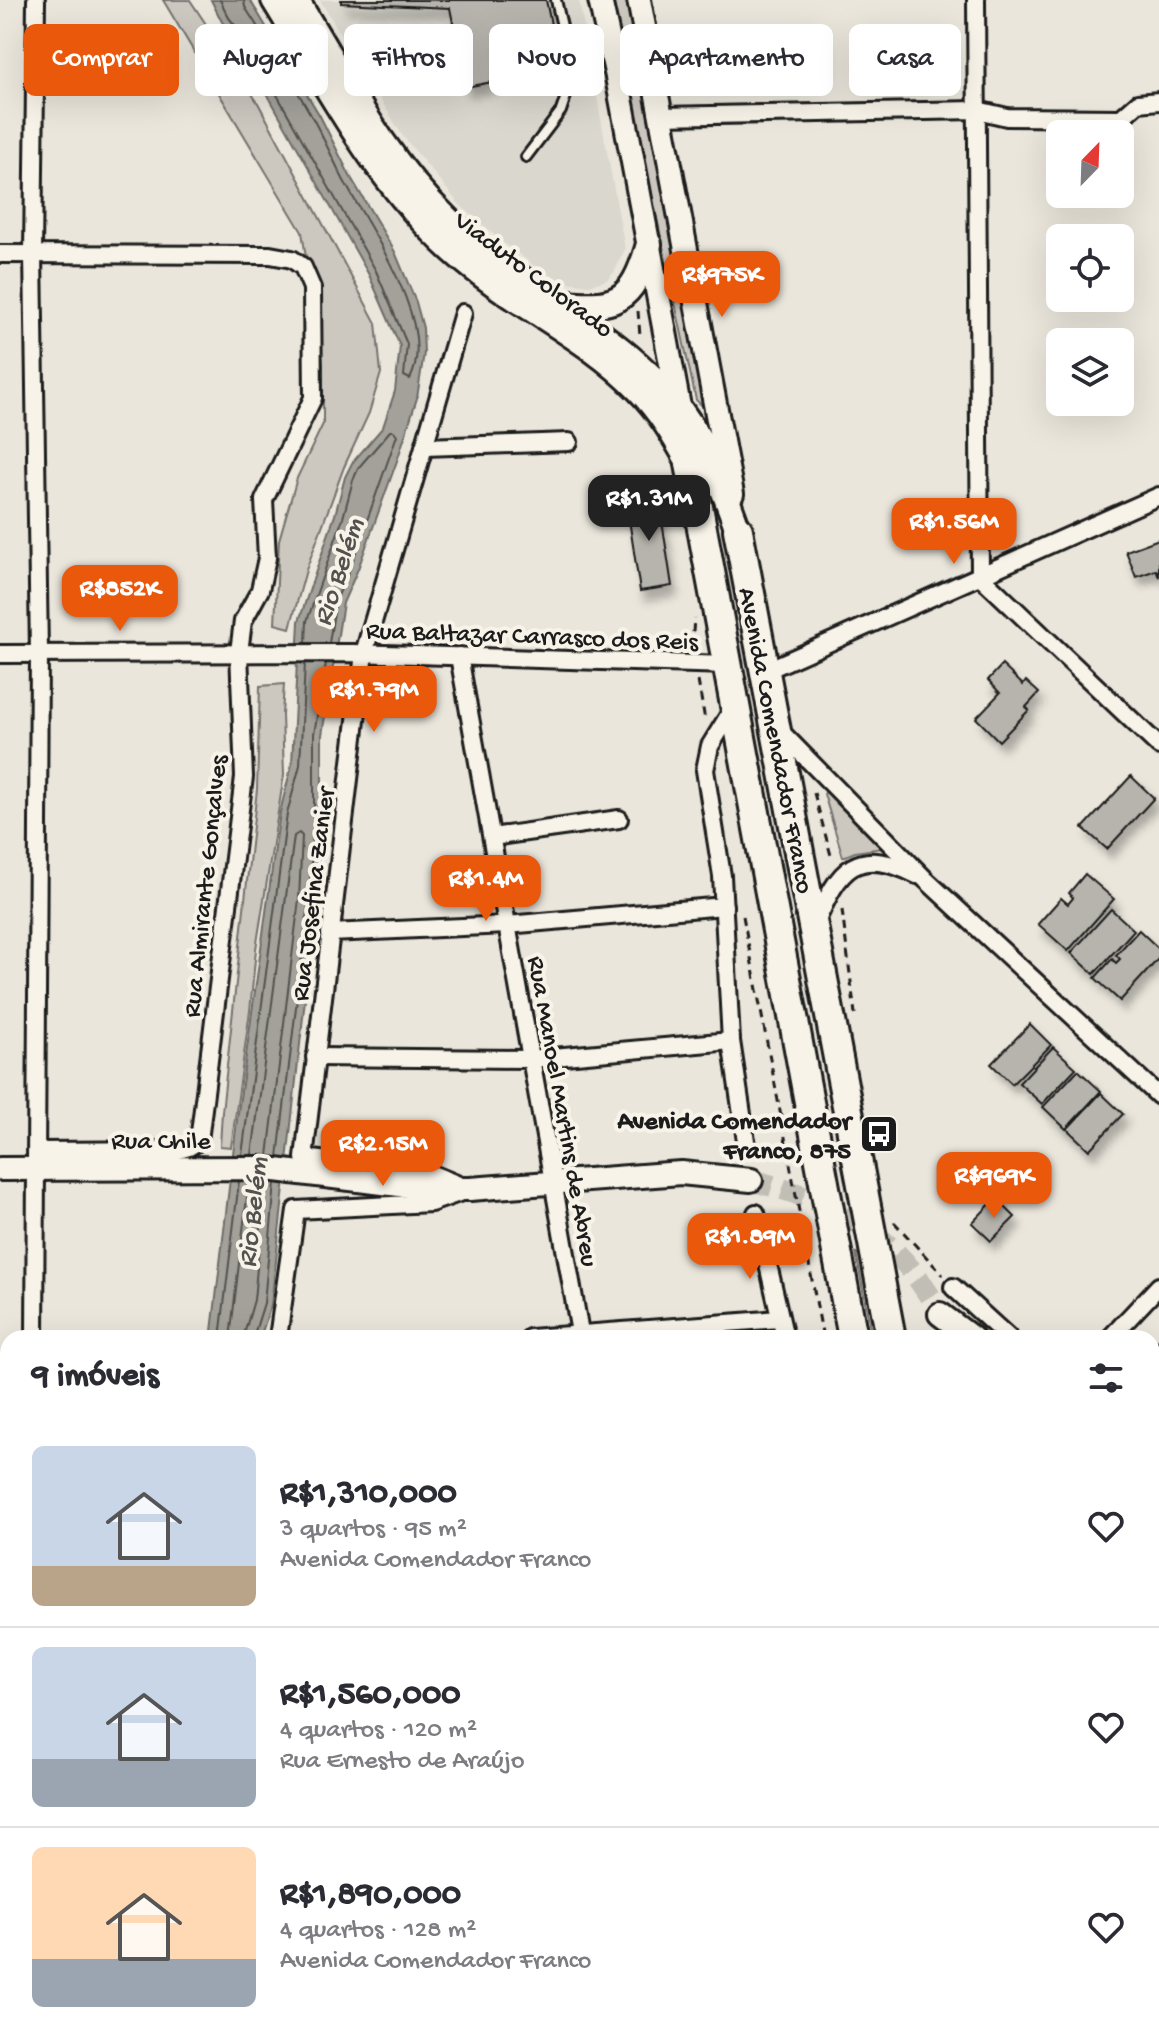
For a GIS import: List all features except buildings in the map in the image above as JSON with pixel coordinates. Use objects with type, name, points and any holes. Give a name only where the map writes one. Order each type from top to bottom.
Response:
[{"type":"highway","name":"Avenida Comendador Franco","points":[[690,464],[852,1330]]},
{"type":"highway","name":"Avenida Comendador Franco","points":[[738,530],[889,1330]]},
{"type":"main road","name":"Viaduto Colorado","points":[[274,0],[353,132],[378,168],[426,225],[486,277],[590,349],[637,387],[668,426],[690,464]]},
{"type":"main road","name":"Viaduto Colorado","points":[[296,0],[371,126],[419,190],[470,241],[633,360],[679,408],[707,450],[738,530]]},
{"type":"main road","name":"Avenida Comendador Franco","points":[[600,0],[690,464]]},
{"type":"main road","name":"Avenida Comendador Franco","points":[[639,0],[738,530]]},
{"type":"main road","points":[[551,301],[590,306],[625,295],[634,286],[649,244]]},
{"type":"main road","name":"Rua Chile","points":[[0,1169],[36,1160],[148,1167],[259,1168],[401,1187],[470,1189],[681,1173],[751,1180]]},
{"type":"main road","points":[[947,1330],[940,1314],[961,1330]]},
{"type":"street","points":[[35,1330],[39,653],[33,254],[36,0]]},
{"type":"street","points":[[976,0],[980,576],[1159,746]]},
{"type":"street","points":[[661,116],[977,110],[1007,117],[1121,118],[1138,103],[1159,101]]},
{"type":"street","name":"Rua Almirante Gonçalves","points":[[0,254],[270,255],[292,259],[303,267],[312,288],[313,398],[264,500],[267,558],[260,590],[243,621],[239,652],[244,777],[199,1141],[178,1150],[36,1160]]},
{"type":"street","name":"Rua Josefina Zanier","points":[[463,313],[358,653],[304,1158],[432,1174],[470,1189]]},
{"type":"street","points":[[424,447],[569,442]]},
{"type":"street","points":[[765,671],[1159,496]]},
{"type":"street","name":"Rua Baltazar Carrasco dos Reis","points":[[0,654],[358,653],[727,665]]},
{"type":"street","name":"Rua Manoel Martins de Abreu","points":[[459,656],[580,1330]]},
{"type":"street","name":"Avenida Comendador Franco","points":[[735,706],[710,746],[705,770],[720,859],[731,1041],[746,1141]]},
{"type":"street","points":[[775,726],[925,879],[1159,1096]]},
{"type":"street","points":[[492,837],[619,819]]},
{"type":"street","points":[[814,928],[836,880],[853,866],[877,861],[925,879]]},
{"type":"street","points":[[330,933],[507,925],[724,906]]},
{"type":"street","points":[[315,1057],[531,1059],[731,1041]]},
{"type":"street","points":[[279,1330],[296,1210],[431,1203],[470,1189]]},
{"type":"street","points":[[756,1213],[782,1330]]},
{"type":"street","points":[[1118,1330],[1159,1286]]},
{"type":"street","points":[[953,1287],[1000,1330]]},
{"type":"street","points":[[651,1330],[779,1319]]},
{"type":"lane","points":[[526,157],[561,111],[573,75],[556,0]]},
{"type":"path","points":[[638,311],[640,338]]},
{"type":"path","points":[[691,636],[694,619]]},
{"type":"path","points":[[814,789],[832,860]]},
{"type":"path","points":[[842,908],[855,1015]]},
{"type":"path","points":[[785,1126],[822,1330]]},
{"type":"path","points":[[893,1221],[953,1287]]},
{"type":"shaded area","points":[[163,0],[190,0],[206,24],[195,24],[195,53],[179,24]]},
{"type":"shaded area","points":[[320,0],[579,0],[583,24],[489,24],[489,96],[597,96],[625,249],[615,271],[607,280],[589,285],[566,282],[543,272],[506,245],[460,205],[402,135],[378,96],[473,96],[473,24],[344,24],[344,40]]},
{"type":"shaded area","points":[[610,0],[628,0],[633,24],[620,24],[620,47]]},
{"type":"shaded area","points":[[221,96],[253,96],[376,323],[381,373],[369,413],[344,467],[306,570],[290,628],[275,624],[279,540],[297,478],[323,424],[323,364],[302,232]]},
{"type":"shaded area","points":[[631,96],[647,96],[711,414],[696,400]]},
{"type":"shaded area","points":[[284,684],[284,775],[256,949],[231,1147],[220,1146],[257,789],[260,686]]},
{"type":"shaded area","points":[[828,789],[889,847],[843,857],[824,794]]},
{"type":"shaded area","points":[[856,1253],[873,1261],[886,1330],[870,1330]]},
{"type":"water","points":[[211,0],[250,0],[264,24],[224,24]]},
{"type":"water","name":"Rio Belém","points":[[268,96],[308,96],[395,252],[416,302],[423,328],[424,353],[417,398],[398,458],[343,603],[322,735],[322,812],[316,900],[271,1305],[263,1330],[212,1330],[237,1120],[280,812],[292,764],[299,621],[345,477],[352,463],[383,427],[395,391],[400,346],[369,275]]},
{"type":"tunnel","points":[[751,1180],[811,1199],[862,1225],[904,1262],[940,1314]]},
{"type":"place","name":"Avenida Comendador Franco, 875","points":[[879,1134]]}]
